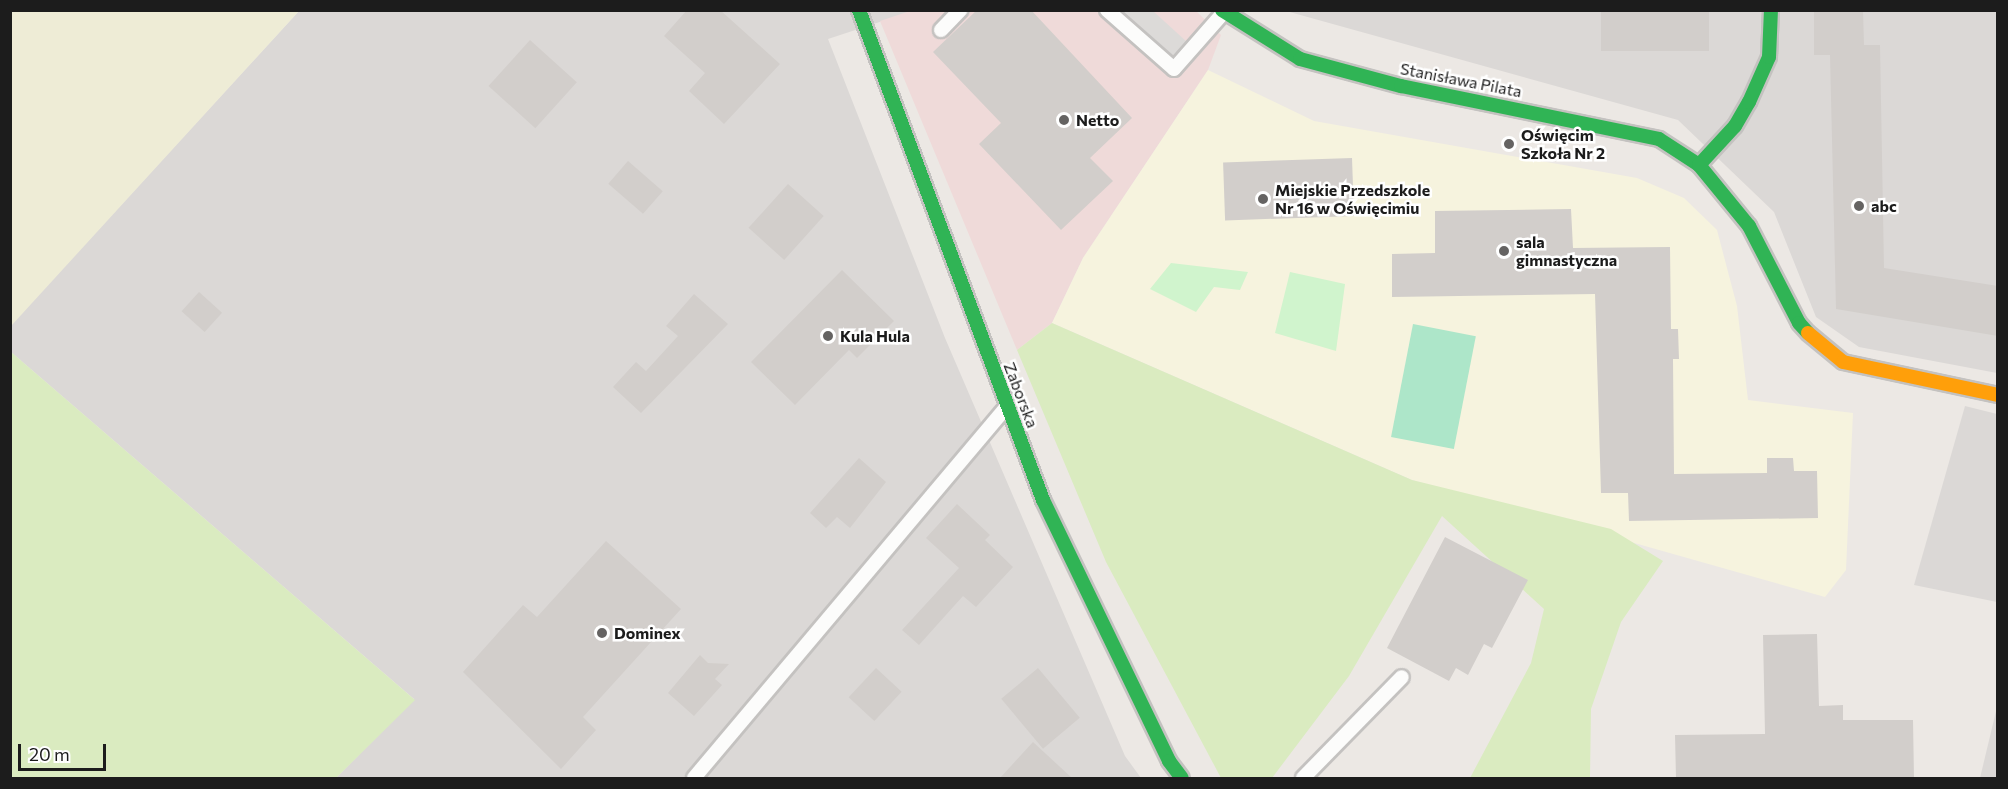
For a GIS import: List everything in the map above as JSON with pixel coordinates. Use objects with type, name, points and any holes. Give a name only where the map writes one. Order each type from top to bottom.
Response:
[{"type":"street","name":"Zaborska","points":[[859,10],[1043,500],[1169,761],[1182,778]]},
{"type":"street","points":[[1699,165],[1735,126],[1749,102],[1769,57],[1771,10]]},
{"type":"street","name":"Stanisława Pilata","points":[[1223,11],[1300,59],[1401,86],[1659,139],[1699,165],[1749,226],[1799,323],[1818,344],[1843,362],[1863,368],[1998,395]]},
{"type":"lane","points":[[941,30],[960,10]]},
{"type":"lane","points":[[1107,10],[1174,69],[1223,11]]},
{"type":"lane","points":[[694,778],[1007,406]]},
{"type":"lane","points":[[1304,778],[1402,676]]},
{"type":"shaded area","name":"Netto","points":[[913,10],[1195,10],[1221,35],[1208,70],[1083,258],[1052,323],[1017,350],[880,21]]},
{"type":"shaded area","points":[[10,11],[299,11],[11,326]]},
{"type":"shaded area","points":[[299,11],[913,11],[828,39],[945,338],[1125,756],[1141,778],[336,778],[414,699],[11,352],[10,326]]},
{"type":"shaded area","points":[[1108,11],[1153,11],[1187,42],[1166,64]]},
{"type":"shaded area","points":[[1286,11],[1997,11],[1997,373],[1859,347],[1816,317],[1774,212],[1678,120]]},
{"type":"shaded area","points":[[1208,70],[1314,121],[1637,178],[1684,198],[1717,230],[1737,306],[1748,400],[1853,413],[1846,570],[1825,597],[1412,480],[1052,323],[1083,258]]},
{"type":"shaded area","points":[[1965,406],[1997,414],[1997,602],[1914,585]]},
{"type":"shaded area","points":[[1997,707],[1997,778],[1980,778]]},
{"type":"green space","points":[[1171,263],[1248,272],[1240,290],[1214,287],[1196,312],[1150,289]]},
{"type":"green space","points":[[1290,272],[1345,284],[1336,351],[1275,333]]},
{"type":"green space","points":[[1052,323],[1412,480],[1611,529],[1663,561],[1621,622],[1591,709],[1590,778],[1470,778],[1531,663],[1544,609],[1442,516],[1349,676],[1272,778],[1221,778],[1106,562],[1017,350]]},
{"type":"green space","points":[[1413,324],[1476,336],[1454,449],[1391,437]]},
{"type":"green space","points":[[11,352],[415,700],[336,778],[11,778]]},
{"type":"building","points":[[687,10],[720,10],[780,64],[724,124],[689,91],[705,73],[664,36]]},
{"type":"building","name":"Netto","points":[[977,10],[1031,10],[1132,118],[1090,158],[1113,181],[1061,230],[979,144],[1001,123],[933,52]]},
{"type":"building","points":[[1601,10],[1709,10],[1709,51],[1601,51]]},
{"type":"building","points":[[1814,10],[1863,10],[1864,45],[1880,45],[1884,268],[1998,286],[1998,336],[1836,309],[1830,55],[1814,55]]},
{"type":"building","points":[[530,40],[577,82],[535,128],[489,86]]},
{"type":"building","name":"Miejskie Przedszkole Nr 16 w Oświęcimiu","points":[[1352,158],[1354,216],[1225,220],[1223,163]]},
{"type":"building","points":[[628,161],[663,191],[643,214],[608,184]]},
{"type":"building","points":[[788,184],[824,216],[784,260],[749,228]]},
{"type":"building","points":[[1571,209],[1573,248],[1670,247],[1671,329],[1678,329],[1679,359],[1673,359],[1674,474],[1767,473],[1767,458],[1793,458],[1794,471],[1817,471],[1818,518],[1629,521],[1628,493],[1601,493],[1595,294],[1392,297],[1392,254],[1435,253],[1435,211]]},
{"type":"building","name":"Kula Hula","points":[[842,270],[894,321],[857,358],[849,350],[795,405],[751,362]]},
{"type":"building","points":[[199,292],[222,313],[205,332],[182,311]]},
{"type":"building","points":[[694,294],[728,324],[641,413],[613,387],[636,362],[646,371],[678,336],[666,326]]},
{"type":"building","points":[[859,458],[886,482],[850,528],[837,517],[826,528],[810,513]]},
{"type":"building","points":[[957,504],[990,535],[985,540],[1013,567],[976,607],[963,596],[919,645],[902,630],[959,568],[926,538]]},
{"type":"building","points":[[1445,537],[1528,580],[1492,648],[1484,644],[1468,675],[1456,668],[1449,681],[1387,648]]},
{"type":"building","points":[[606,541],[681,609],[583,717],[596,730],[561,769],[463,672],[523,605],[537,617]]},
{"type":"building","points":[[1817,634],[1819,706],[1843,705],[1843,720],[1913,720],[1914,778],[1676,778],[1675,735],[1765,734],[1763,635]]},
{"type":"building","points":[[700,655],[708,663],[729,664],[715,679],[722,685],[694,716],[668,693]]},
{"type":"building","points":[[876,668],[902,692],[874,721],[849,697]]},
{"type":"building","points":[[1038,668],[1080,718],[1043,749],[1001,699]]},
{"type":"building","points":[[1033,742],[1072,778],[1000,778]]},
{"type":"traffic: fast","points":[[859,10],[1043,500],[1169,761],[1182,778]]},
{"type":"traffic: fast","points":[[1222,10],[1300,59],[1401,86],[1659,139],[1699,165],[1749,226],[1799,323],[1808,333]]},
{"type":"traffic: fast","points":[[1699,165],[1735,126],[1749,102],[1769,57],[1771,10]]},
{"type":"traffic: slow","points":[[1808,333],[1843,362],[1998,395]]},
{"type":"place","name":"Netto","points":[[1064,120]]},
{"type":"place","name":"Oświęcim Szkoła Nr 2","points":[[1509,144]]},
{"type":"place","name":"Miejskie Przedszkole Nr 16 w Oświęcimiu","points":[[1263,199]]},
{"type":"place","name":"abc","points":[[1859,206]]},
{"type":"place","name":"sala gimnastyczna","points":[[1504,251]]},
{"type":"place","name":"Kula Hula","points":[[828,336]]},
{"type":"place","name":"Dominex","points":[[602,633]]}]
